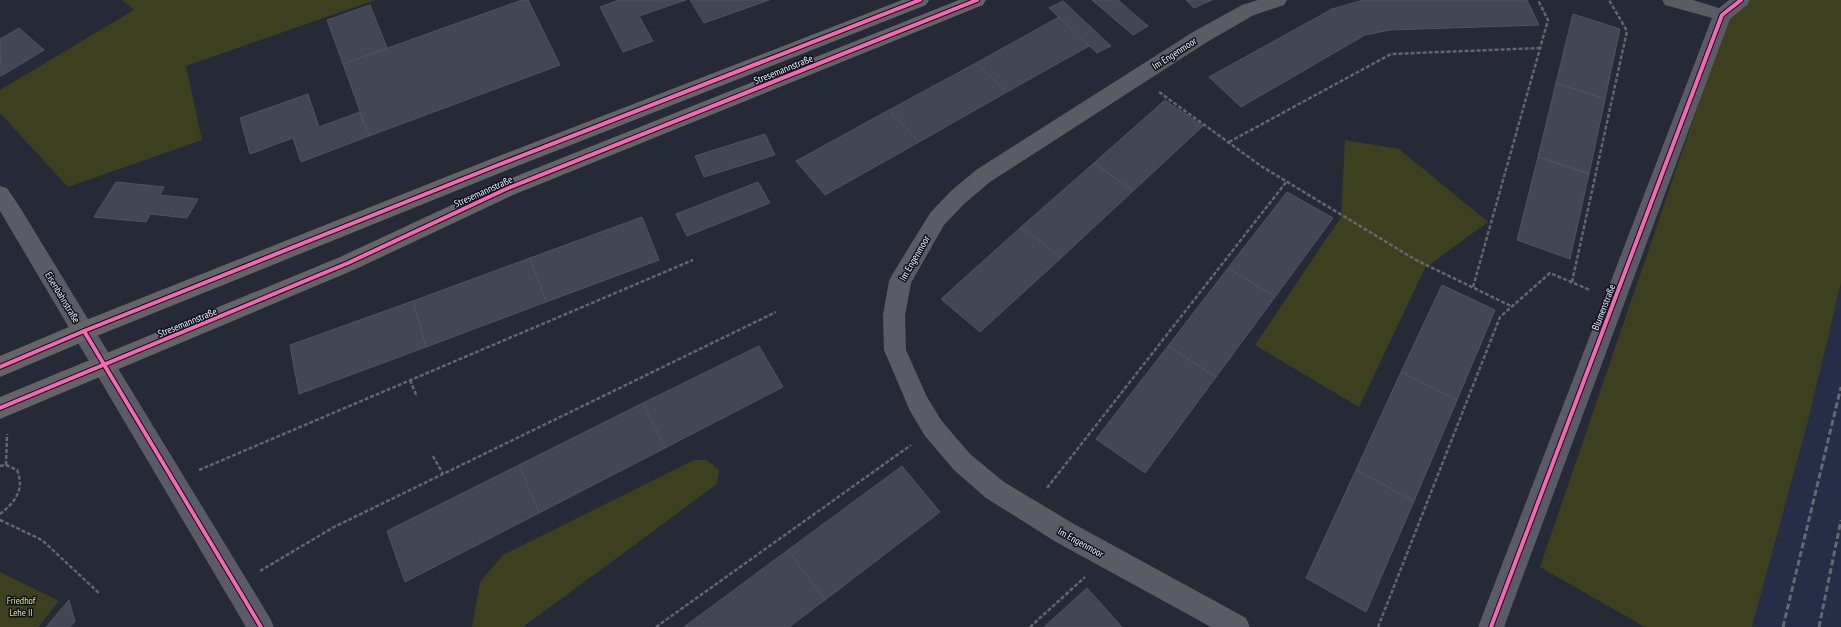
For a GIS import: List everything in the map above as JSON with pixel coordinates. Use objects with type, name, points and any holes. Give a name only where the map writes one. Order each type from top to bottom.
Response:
[{"type":"main road","name":"Stresemannstraße","points":[[0,368],[84,331],[513,159],[920,0]]},
{"type":"main road","name":"Stresemannstraße","points":[[0,408],[348,263],[513,186],[977,0]]},
{"type":"street","name":"Im Engenmoor","points":[[1237,627],[1065,534],[995,490],[962,462],[933,428],[918,404],[895,350],[894,314],[900,281],[937,219],[958,196],[983,176],[1200,37],[1248,10],[1278,0]]},
{"type":"street","points":[[1671,0],[1722,15],[1741,0]]},
{"type":"street","name":"Blumenstraße","points":[[1491,627],[1722,15]]},
{"type":"street","name":"Eisenbahnstraße","points":[[0,194],[84,331],[261,627]]},
{"type":"path","points":[[1473,287],[1548,20],[1538,0]]},
{"type":"path","points":[[1572,282],[1627,31],[1610,0]]},
{"type":"path","points":[[1229,142],[1391,54],[1540,48]]},
{"type":"path","points":[[1138,76],[1286,181],[1416,260],[1512,306]]},
{"type":"path","points":[[1029,511],[1286,181]]},
{"type":"path","points":[[173,482],[693,260]]},
{"type":"path","points":[[1378,627],[1500,317],[1550,273],[1614,300]]},
{"type":"path","points":[[235,585],[334,527],[776,312]]},
{"type":"path","points":[[410,380],[417,397]]},
{"type":"path","points":[[656,627],[933,428]]},
{"type":"path","points":[[433,456],[443,474]]},
{"type":"path","points":[[0,466],[6,465],[17,470],[22,480],[20,493],[10,506],[0,514]]},
{"type":"path","points":[[0,520],[42,540],[100,594]]},
{"type":"path","points":[[1030,627],[1108,556]]},
{"type":"shaded area","points":[[1841,283],[1841,627],[1752,627],[1808,421]]},
{"type":"green space","points":[[122,0],[375,0],[186,66],[202,140],[68,187],[0,113],[0,90],[134,10]]},
{"type":"green space","points":[[1751,0],[1841,0],[1841,283],[1808,421],[1752,627],[1645,627],[1540,567],[1728,18]]},
{"type":"green space","points":[[1345,140],[1399,149],[1488,222],[1425,268],[1359,407],[1255,345],[1341,217]]},
{"type":"green space","points":[[694,460],[707,460],[719,470],[717,484],[523,627],[472,627],[480,582],[503,555]]},
{"type":"green space","name":"Friedhof Lehe II","points":[[0,572],[59,601],[38,627],[0,627]]},
{"type":"building","points":[[522,0],[528,0],[560,65],[369,136],[343,64]]},
{"type":"building","points":[[619,0],[686,0],[639,16],[653,41],[623,52],[600,7]]},
{"type":"building","points":[[690,0],[769,0],[704,23]]},
{"type":"building","points":[[1092,0],[1118,0],[1148,26],[1133,35]]},
{"type":"building","points":[[1186,0],[1212,0],[1194,8]]},
{"type":"building","points":[[1363,0],[1527,0],[1539,25],[1390,30],[1365,35],[1241,107],[1209,77],[1332,9]]},
{"type":"building","points":[[1063,1],[1111,46],[1097,53],[1049,8]]},
{"type":"building","points":[[370,5],[387,48],[343,64],[327,20]]},
{"type":"building","points":[[1573,14],[1620,29],[1605,99],[1556,83]]},
{"type":"building","points":[[1059,17],[1089,46],[1007,92],[976,63]]},
{"type":"building","points":[[19,28],[44,50],[1,76],[0,39]]},
{"type":"building","points":[[976,63],[1007,92],[919,142],[889,110]]},
{"type":"building","points":[[1556,83],[1605,99],[1589,174],[1538,157]]},
{"type":"building","points":[[308,94],[319,127],[360,112],[369,136],[301,162],[293,138],[250,154],[240,118]]},
{"type":"building","points":[[1165,100],[1203,126],[1133,191],[1094,163]]},
{"type":"building","points":[[889,110],[919,142],[825,195],[796,161]]},
{"type":"building","points":[[765,134],[775,155],[704,177],[695,156]]},
{"type":"building","points":[[1538,157],[1589,174],[1570,259],[1517,240]]},
{"type":"building","points":[[1094,163],[1133,191],[1061,258],[1021,227]]},
{"type":"building","points":[[116,182],[164,187],[160,195],[198,199],[187,218],[150,214],[146,222],[94,217]]},
{"type":"building","points":[[758,182],[770,203],[687,236],[676,214]]},
{"type":"building","points":[[1287,192],[1333,218],[1275,297],[1228,268]]},
{"type":"building","points":[[642,217],[659,260],[546,302],[530,258]]},
{"type":"building","points":[[1021,227],[1061,258],[980,332],[941,299]]},
{"type":"building","points":[[530,258],[546,302],[426,347],[413,301]]},
{"type":"building","points":[[1228,268],[1275,297],[1216,377],[1168,346]]},
{"type":"building","points":[[1442,285],[1495,310],[1457,400],[1401,372]]},
{"type":"building","points":[[413,301],[426,347],[299,394],[290,345]]},
{"type":"building","points":[[759,346],[783,387],[665,448],[643,403]]},
{"type":"building","points":[[1168,346],[1216,377],[1145,473],[1096,439]]},
{"type":"building","points":[[1401,372],[1457,400],[1414,501],[1356,470]]},
{"type":"building","points":[[643,403],[665,448],[539,513],[519,465]]},
{"type":"building","points":[[519,465],[539,513],[405,582],[387,531]]},
{"type":"building","points":[[902,466],[940,512],[825,600],[788,550]]},
{"type":"building","points":[[1356,470],[1414,501],[1366,612],[1306,578]]},
{"type":"building","points":[[788,550],[825,600],[789,627],[684,627]]},
{"type":"building","points":[[1087,588],[1122,627],[1044,627]]},
{"type":"building","points":[[69,600],[75,622],[69,627],[46,627]]},
{"type":"railway","points":[[1783,627],[1841,387]]},
{"type":"railway","points":[[1819,627],[1841,520]]},
{"type":"cycle path","points":[[0,367],[84,331],[498,165],[920,0]]},
{"type":"cycle path","points":[[0,408],[348,263],[506,189],[977,0]]},
{"type":"cycle path","points":[[1491,627],[1722,15],[1741,0]]},
{"type":"cycle path","points":[[84,331],[261,627]]}]
